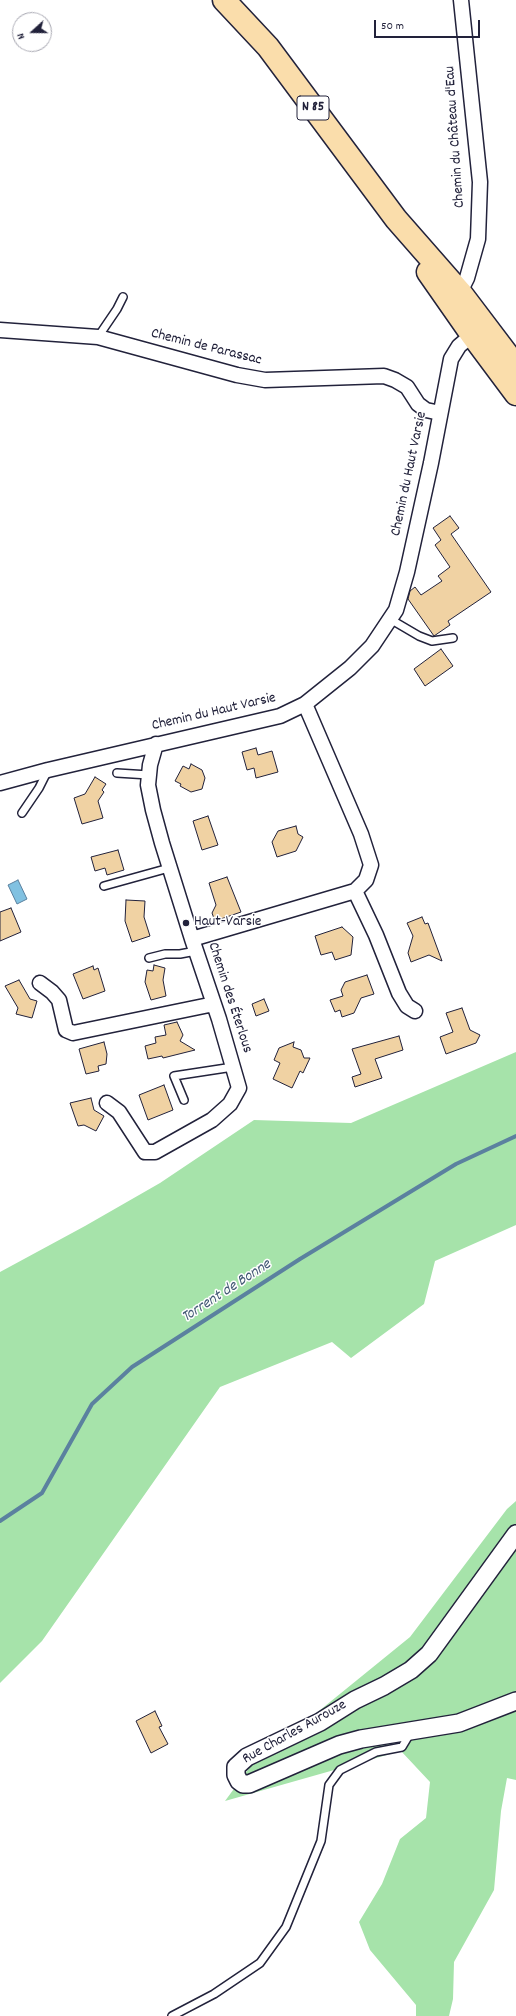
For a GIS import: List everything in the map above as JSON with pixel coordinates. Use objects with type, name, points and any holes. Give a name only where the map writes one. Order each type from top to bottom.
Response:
[{"type":"main road","name":"N 85","points":[[224,0],[268,48],[396,220],[429,273],[472,335],[516,394]]},
{"type":"main road","name":"N 85","points":[[396,220],[460,292],[516,367]]},
{"type":"street","name":"Chemin du Château d'Eau","points":[[460,292],[467,278],[478,239],[480,182],[461,0]]},
{"type":"street","name":"Chemin de Parassac","points":[[0,330],[98,337],[237,375],[265,380],[384,376],[396,380],[407,387],[418,404],[426,410],[440,413]]},
{"type":"street","points":[[472,335],[476,332],[481,334],[516,367]]},
{"type":"street","name":"Chemin du Haut Varsie","points":[[0,783],[156,744],[280,716],[305,704],[350,668],[372,646],[396,610],[407,572],[431,463],[451,359],[459,346],[472,335]]},
{"type":"street","points":[[194,945],[355,891],[366,880],[371,865],[362,834],[305,704]]},
{"type":"street","name":"Chemin des Éterlous","points":[[107,1103],[119,1112],[145,1152],[155,1152],[212,1120],[230,1104],[239,1088],[214,1004],[169,868],[153,810],[148,785],[156,744]]},
{"type":"street","points":[[355,891],[376,934],[398,993],[407,1006],[415,1011]]},
{"type":"street","points":[[40,983],[60,1000],[66,1030],[73,1032],[214,1004]]},
{"type":"street","name":"Rue Charles Aurouze","points":[[516,1534],[429,1654],[411,1670],[384,1686],[355,1700],[320,1722],[247,1757],[236,1767],[236,1775],[239,1781],[243,1784],[249,1784],[339,1745],[361,1739],[459,1723],[516,1701]]},
{"type":"lane","points":[[98,337],[118,309],[123,297]]},
{"type":"lane","points":[[390,619],[419,636],[432,641],[452,638]]},
{"type":"lane","points":[[22,813],[39,788],[48,770]]},
{"type":"lane","points":[[117,773],[149,775]]},
{"type":"lane","points":[[104,886],[169,868]]},
{"type":"lane","points":[[149,958],[165,954],[180,954],[194,945]]},
{"type":"lane","points":[[184,1100],[174,1076],[233,1067]]},
{"type":"lane","points":[[172,2016],[214,1994],[260,1963],[286,1927],[321,1841],[329,1785],[340,1770],[376,1752],[402,1747],[411,1732]]},
{"type":"green space","points":[[516,1052],[516,1225],[435,1261],[424,1304],[351,1358],[332,1342],[220,1387],[42,1641],[0,1683],[0,1272],[160,1183],[254,1120],[351,1123]]},
{"type":"green space","points":[[516,1501],[516,1780],[507,1778],[501,1811],[494,1890],[454,1962],[453,1999],[449,2016],[416,2016],[416,2005],[370,1950],[359,1922],[382,1884],[400,1839],[426,1818],[430,1782],[401,1751],[225,1801],[250,1767],[410,1637],[507,1509]]},
{"type":"water","points":[[18,880],[27,899],[17,904],[8,885]]},
{"type":"building","points":[[450,516],[459,528],[451,534],[491,592],[448,621],[450,625],[434,636],[408,599],[410,591],[415,587],[421,595],[442,581],[438,576],[450,567],[435,545],[441,540],[433,528]]},
{"type":"building","points":[[441,649],[453,666],[425,686],[414,669]]},
{"type":"building","points":[[256,748],[258,755],[272,751],[278,772],[256,778],[254,768],[247,770],[242,752]]},
{"type":"building","points":[[191,764],[202,770],[205,778],[202,789],[191,792],[180,786],[181,784],[175,781],[183,766],[189,769]]},
{"type":"building","points":[[95,777],[106,784],[102,790],[104,792],[98,801],[103,818],[82,824],[74,798],[85,794]]},
{"type":"building","points":[[208,816],[218,845],[202,850],[193,821]]},
{"type":"building","points":[[296,826],[298,834],[303,837],[296,851],[277,857],[272,842],[278,831]]},
{"type":"building","points":[[118,850],[124,870],[107,875],[105,868],[95,871],[91,857]]},
{"type":"building","points":[[227,877],[241,912],[215,921],[212,913],[216,905],[209,883]]},
{"type":"building","points":[[126,900],[145,901],[144,917],[150,936],[132,942],[125,921]]},
{"type":"building","points":[[11,908],[21,932],[0,941],[0,912]]},
{"type":"building","points":[[422,917],[425,924],[428,923],[442,961],[429,955],[411,962],[408,953],[413,936],[407,923]]},
{"type":"building","points":[[342,927],[353,937],[351,955],[335,960],[332,952],[321,955],[315,936]]},
{"type":"building","points":[[154,965],[165,968],[163,980],[166,996],[151,1000],[145,982],[147,970],[153,971]]},
{"type":"building","points":[[93,966],[94,970],[98,968],[105,991],[83,999],[73,974]]},
{"type":"building","points":[[367,975],[374,994],[361,998],[354,1013],[342,1017],[340,1010],[335,1012],[330,1000],[343,996],[341,990],[345,982]]},
{"type":"building","points":[[19,980],[30,999],[37,1001],[32,1018],[16,1014],[18,1008],[5,986]]},
{"type":"building","points":[[264,999],[269,1011],[256,1016],[252,1004]]},
{"type":"building","points":[[462,1008],[470,1030],[480,1035],[476,1043],[446,1054],[440,1037],[453,1032],[446,1013]]},
{"type":"building","points":[[177,1022],[183,1035],[180,1041],[195,1050],[163,1058],[162,1056],[148,1059],[145,1046],[156,1043],[155,1037],[166,1035],[164,1025]]},
{"type":"building","points":[[399,1036],[403,1050],[375,1059],[382,1078],[355,1087],[352,1077],[361,1074],[352,1049]]},
{"type":"building","points":[[104,1042],[107,1054],[106,1064],[98,1066],[99,1071],[86,1074],[79,1049]]},
{"type":"building","points":[[294,1042],[293,1047],[301,1050],[304,1058],[310,1058],[303,1073],[300,1071],[292,1088],[273,1079],[280,1063],[274,1060],[279,1048]]},
{"type":"building","points":[[164,1085],[173,1110],[148,1120],[139,1095]]},
{"type":"building","points":[[91,1098],[94,1110],[104,1116],[96,1131],[84,1125],[78,1126],[70,1103]]},
{"type":"building","points":[[155,1711],[162,1726],[159,1727],[168,1744],[151,1753],[136,1721]]},
{"type":"waterway","name":"Torrent de Bonne","points":[[0,1521],[42,1493],[92,1404],[132,1367],[300,1259],[456,1164],[516,1136]]},
{"type":"place","name":"Haut-Varsie","points":[[186,923]]}]
